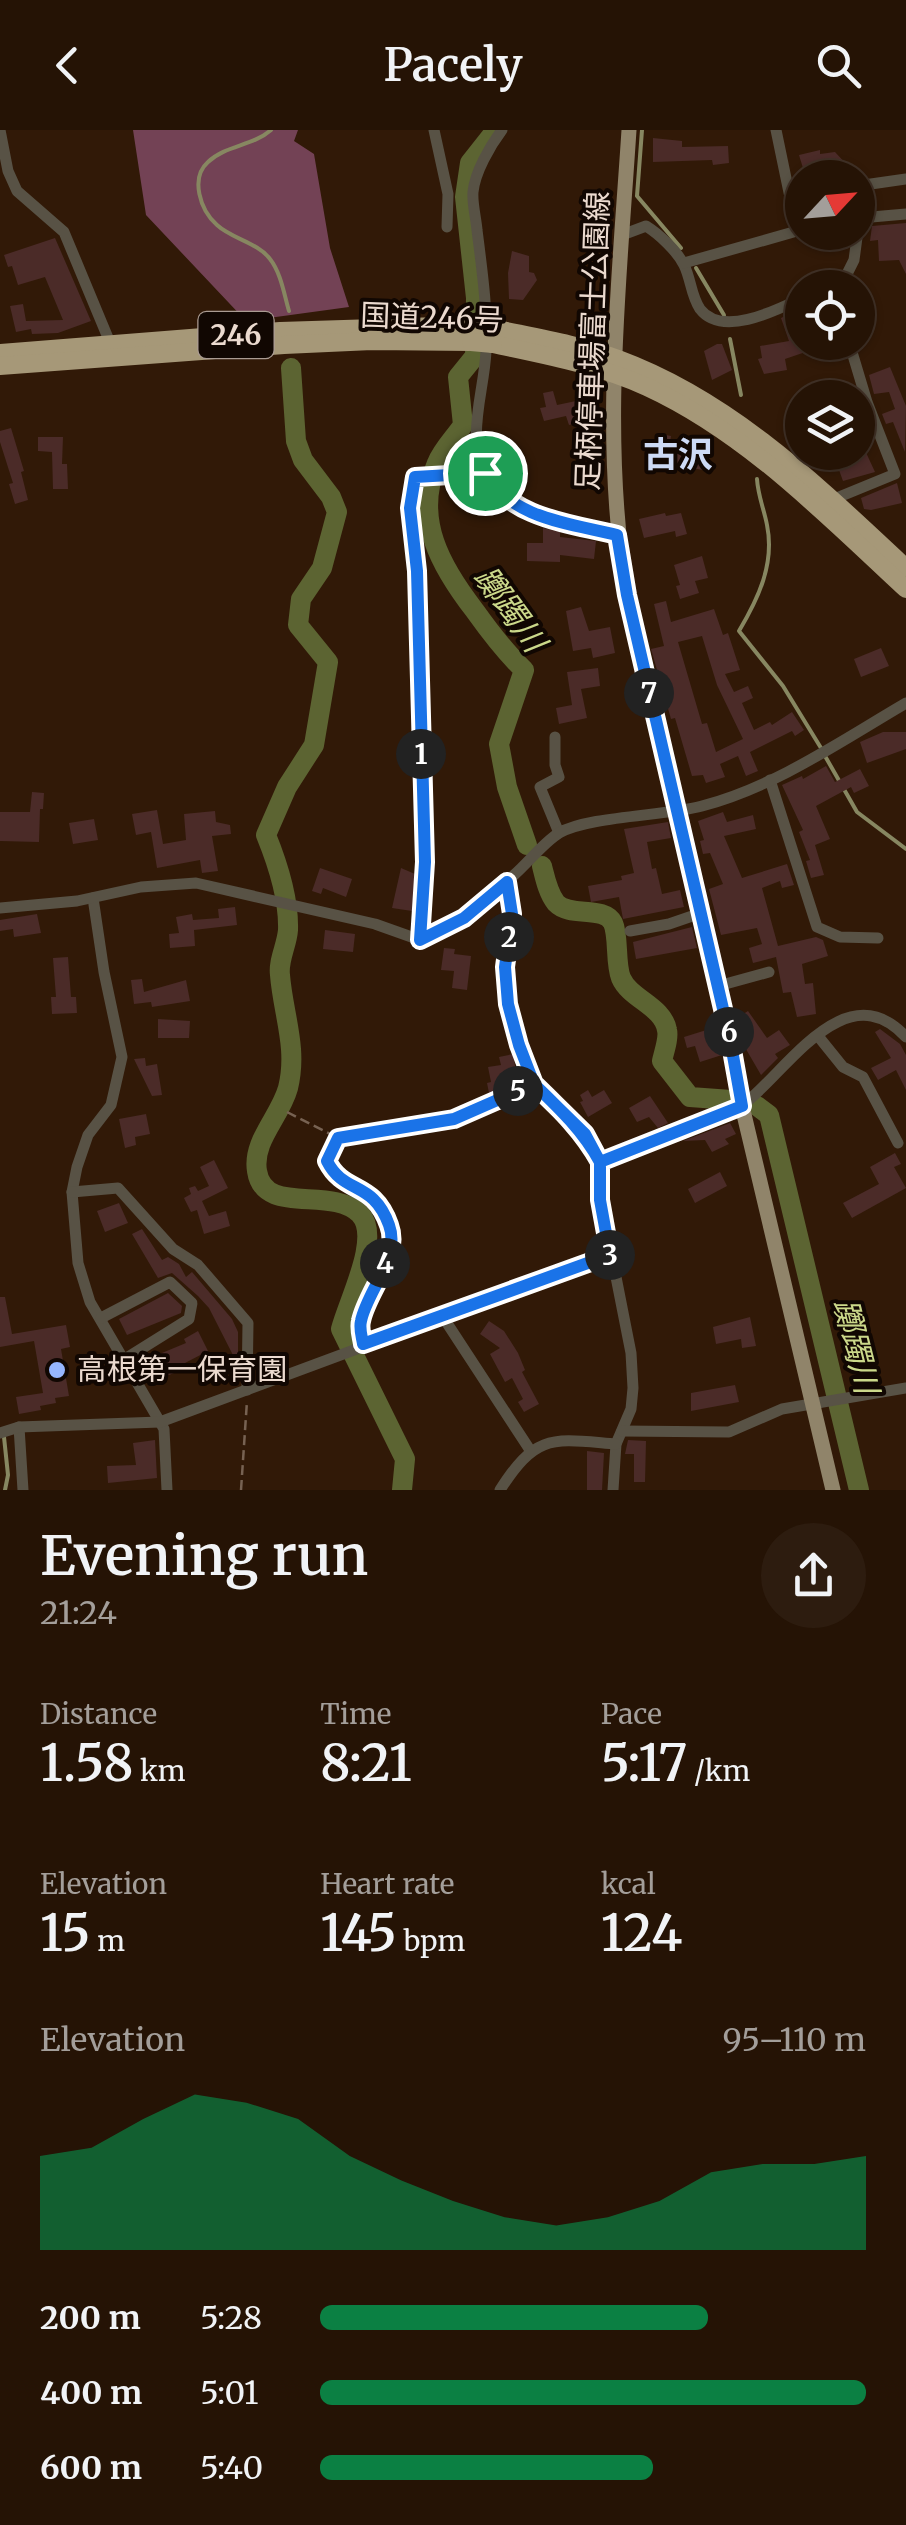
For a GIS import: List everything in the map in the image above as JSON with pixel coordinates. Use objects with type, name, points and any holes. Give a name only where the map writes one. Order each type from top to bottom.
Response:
[{"type":"highway","name":"国道246号","points":[[2,356],[330,328],[493,336],[671,382],[720,410],[834,499],[906,568]]},
{"type":"highway","name":"国道246号","points":[[2,356],[471,334]]},
{"type":"highway","name":"国道246号","points":[[616,367],[695,412],[807,497],[906,589]]},
{"type":"main road","name":"足柄停車場富士公園線","points":[[628,130],[611,445],[617,535],[627,595],[742,1106],[817,1404],[833,1490]]},
{"type":"street","points":[[0,130],[8,171],[18,191],[64,232],[111,345]]},
{"type":"street","points":[[434,130],[448,194],[447,227]]},
{"type":"street","points":[[502,130],[473,191],[485,302],[486,353],[474,427],[485,473],[494,488],[534,514],[617,535]]},
{"type":"street","points":[[684,263],[797,231],[776,130]]},
{"type":"street","points":[[875,183],[906,178]]},
{"type":"street","points":[[448,194],[473,191]]},
{"type":"street","points":[[875,217],[906,214]]},
{"type":"street","points":[[622,235],[646,226],[658,234],[684,263],[698,306],[712,320],[732,324],[785,304]]},
{"type":"street","points":[[834,499],[895,474],[854,360]]},
{"type":"street","points":[[420,940],[425,862],[417,571],[410,508],[415,477],[485,473]]},
{"type":"street","points":[[0,908],[94,898],[141,886],[196,883],[375,924],[420,940],[464,918],[555,837],[726,798],[816,756],[906,703]]},
{"type":"street","points":[[555,737],[559,777],[540,787],[555,837]]},
{"type":"street","points":[[770,780],[818,927],[840,937],[878,938]]},
{"type":"street","points":[[507,882],[512,914],[505,967],[508,1004],[534,1084],[585,1134],[600,1162],[600,1200],[632,1370],[631,1408],[616,1444],[613,1490]]},
{"type":"street","points":[[94,898],[122,1057],[111,1105],[88,1135],[77,1166],[72,1192],[78,1263],[90,1302],[164,1429],[168,1490]]},
{"type":"street","points":[[630,930],[669,924],[700,913]]},
{"type":"street","points":[[718,986],[769,972]]},
{"type":"street","points":[[600,1162],[742,1106],[796,1051],[843,1019],[866,1014],[887,1021],[906,1037]]},
{"type":"street","points":[[818,1036],[843,1067],[862,1078],[898,1143]]},
{"type":"street","points":[[72,1192],[118,1188],[172,1250],[198,1265],[248,1323],[247,1390]]},
{"type":"street","points":[[23,1490],[10,1430],[160,1422],[610,1255]]},
{"type":"street","points":[[100,1318],[170,1282],[192,1303],[189,1319],[125,1359]]},
{"type":"street","points":[[443,1316],[530,1450]]},
{"type":"street","points":[[622,1431],[728,1432],[782,1409],[906,1388]]},
{"type":"street","points":[[500,1490],[530,1450],[542,1444],[562,1440],[616,1444]]},
{"type":"path","points":[[287,1112],[338,1138],[454,1119],[534,1084]]},
{"type":"path","points":[[338,1138],[327,1161],[336,1178],[375,1198],[391,1229],[388,1256],[361,1319],[360,1345]]},
{"type":"path","points":[[241,1490],[247,1390]]},
{"type":"shaded area","points":[[133,130],[298,130],[294,141],[314,154],[330,248],[349,307],[246,321],[146,215]]},
{"type":"building","points":[[653,138],[682,141],[682,147],[728,146],[729,163],[653,162]]},
{"type":"building","points":[[820,150],[820,154],[835,152],[842,160],[801,160],[799,155]]},
{"type":"building","points":[[906,223],[906,274],[899,260],[879,261],[875,226]]},
{"type":"building","points":[[55,238],[91,321],[58,333],[32,334],[31,329],[16,332],[10,306],[23,304],[26,321],[63,320],[45,277],[18,285],[4,255]]},
{"type":"building","points":[[512,251],[529,256],[529,272],[537,280],[523,300],[509,299]]},
{"type":"building","points":[[785,342],[787,370],[764,374],[758,359],[762,358],[760,346]]},
{"type":"building","points":[[722,344],[732,370],[712,380],[704,351]]},
{"type":"building","points":[[890,367],[906,406],[905,452],[893,422],[886,424],[882,414],[895,409],[889,392],[875,394],[875,380],[869,375]]},
{"type":"building","points":[[553,391],[557,405],[576,401],[582,422],[569,425],[566,416],[544,421],[540,408],[546,407],[543,393]]},
{"type":"building","points":[[11,428],[28,500],[15,504],[0,442],[0,431]]},
{"type":"building","points":[[661,434],[671,436],[670,442],[706,448],[703,470],[669,464],[670,457],[657,455]]},
{"type":"building","points":[[38,437],[63,437],[62,464],[67,464],[68,489],[53,489],[52,452],[38,451]]},
{"type":"building","points":[[839,470],[875,472],[843,481]]},
{"type":"building","points":[[897,483],[902,503],[864,509],[861,498]]},
{"type":"building","points":[[681,513],[687,534],[676,537],[675,531],[644,538],[639,519]]},
{"type":"building","points":[[543,528],[560,532],[560,537],[596,541],[594,559],[560,555],[560,562],[527,561],[527,543],[543,543]]},
{"type":"building","points":[[702,556],[708,578],[695,581],[699,593],[680,599],[674,565]]},
{"type":"building","points":[[666,601],[671,622],[714,609],[723,635],[728,633],[740,670],[725,674],[734,692],[748,686],[753,698],[742,703],[754,730],[770,722],[772,725],[792,712],[804,730],[795,736],[792,731],[750,752],[758,771],[746,776],[738,756],[720,764],[725,777],[706,783],[703,775],[692,776],[651,649],[664,646],[654,604]],"holes":[[[702,636],[717,685],[743,739],[716,752],[707,723],[702,724],[678,642]]]},
{"type":"building","points":[[581,607],[589,631],[610,627],[615,653],[593,658],[591,648],[573,651],[566,611]]},
{"type":"building","points":[[881,648],[889,666],[861,677],[854,659]]},
{"type":"building","points":[[598,668],[600,686],[581,689],[587,718],[559,724],[556,708],[572,705],[567,672]]},
{"type":"building","points":[[883,732],[906,732],[906,749],[867,763],[860,742]]},
{"type":"building","points":[[826,766],[835,782],[860,769],[869,786],[854,793],[851,787],[816,806],[830,839],[815,845],[824,875],[811,878],[806,861],[810,860],[799,832],[803,830],[782,785]]},
{"type":"building","points":[[32,792],[44,793],[39,842],[0,841],[0,812],[30,812]]},
{"type":"building","points":[[157,810],[163,844],[186,840],[184,814],[215,811],[216,822],[230,825],[231,834],[212,836],[218,871],[202,873],[200,860],[157,868],[151,832],[136,835],[132,814]]},
{"type":"building","points":[[723,812],[727,822],[753,815],[756,829],[724,836],[742,878],[787,864],[794,885],[782,888],[780,881],[762,888],[778,946],[816,937],[823,940],[828,956],[802,964],[805,984],[813,983],[816,1014],[797,1017],[791,992],[783,993],[776,957],[753,963],[749,948],[762,944],[757,928],[721,935],[709,889],[723,884],[710,853],[703,854],[700,841],[704,840],[698,821]]},
{"type":"building","points":[[94,819],[98,840],[73,844],[69,823]]},
{"type":"building","points":[[668,822],[671,838],[647,842],[652,869],[656,868],[662,894],[680,890],[684,907],[623,919],[619,897],[591,902],[588,886],[622,880],[621,876],[634,873],[624,829]]},
{"type":"building","points":[[320,868],[352,879],[346,897],[323,888],[321,894],[312,891]]},
{"type":"building","points":[[401,868],[415,874],[412,911],[392,908]]},
{"type":"building","points":[[235,907],[237,925],[194,930],[195,946],[170,948],[169,934],[179,933],[176,917],[192,914],[193,920],[219,918],[218,909]]},
{"type":"building","points":[[37,914],[41,933],[14,937],[13,929],[0,931],[0,920]]},
{"type":"building","points":[[692,927],[697,948],[636,959],[633,942]]},
{"type":"building","points":[[325,930],[355,934],[353,952],[323,949]]},
{"type":"building","points":[[444,948],[471,956],[467,990],[452,988],[454,971],[441,970]]},
{"type":"building","points":[[68,957],[71,997],[76,997],[77,1013],[52,1014],[51,997],[56,997],[53,958]]},
{"type":"building","points":[[142,979],[144,992],[186,980],[190,1001],[152,1007],[151,1002],[134,1004],[131,980]]},
{"type":"building","points":[[748,1011],[767,1038],[779,1030],[790,1045],[775,1054],[778,1058],[761,1075],[743,1044],[746,1042],[737,1018]]},
{"type":"building","points":[[158,1019],[190,1021],[189,1038],[158,1038]]},
{"type":"building","points":[[716,1027],[722,1055],[700,1062],[695,1046],[687,1048],[684,1037]]},
{"type":"building","points":[[880,1029],[900,1044],[906,1055],[906,1090],[896,1070],[878,1080],[871,1068],[891,1058],[875,1032]]},
{"type":"building","points":[[513,1054],[518,1083],[498,1086],[499,1091],[489,1093],[488,1067],[501,1065],[499,1057]]},
{"type":"building","points":[[145,1058],[146,1066],[157,1064],[162,1095],[152,1096],[134,1059]]},
{"type":"building","points":[[588,1090],[592,1097],[604,1090],[612,1103],[588,1117],[580,1095]]},
{"type":"building","points":[[650,1096],[668,1123],[658,1128],[649,1117],[637,1122],[629,1108]]},
{"type":"building","points":[[146,1114],[150,1134],[135,1137],[136,1145],[125,1148],[119,1119]]},
{"type":"building","points":[[730,1123],[736,1134],[725,1139],[729,1144],[712,1152],[705,1140],[683,1141]]},
{"type":"building","points":[[895,1153],[901,1164],[894,1167],[906,1188],[852,1218],[843,1203],[879,1184],[870,1167]]},
{"type":"building","points":[[214,1160],[228,1188],[202,1201],[209,1216],[226,1211],[230,1226],[204,1234],[197,1210],[191,1212],[184,1198],[191,1194],[189,1188],[195,1186],[198,1191],[209,1186],[200,1167]]},
{"type":"building","points":[[720,1172],[727,1186],[695,1203],[688,1189]]},
{"type":"building","points":[[119,1203],[128,1223],[105,1232],[97,1211]]},
{"type":"building","points":[[142,1229],[162,1260],[168,1257],[179,1264],[186,1277],[192,1272],[232,1319],[238,1332],[238,1360],[198,1296],[172,1273],[158,1278],[132,1234]]},
{"type":"building","points":[[168,1293],[182,1306],[181,1313],[127,1335],[119,1319]]},
{"type":"building","points":[[0,1297],[5,1297],[12,1334],[66,1325],[70,1347],[61,1349],[69,1396],[55,1398],[56,1403],[40,1406],[41,1410],[19,1414],[16,1397],[43,1393],[34,1341],[0,1347]]},
{"type":"building","points":[[750,1317],[756,1346],[742,1348],[741,1339],[716,1344],[713,1327]]},
{"type":"building","points":[[489,1321],[504,1331],[518,1353],[525,1370],[522,1372],[539,1404],[524,1412],[518,1402],[523,1399],[512,1378],[505,1382],[490,1354],[500,1348],[480,1334]]},
{"type":"building","points":[[198,1331],[208,1351],[185,1363],[187,1368],[156,1380],[145,1360],[186,1343],[184,1339]]},
{"type":"building","points":[[735,1385],[739,1402],[691,1411],[691,1393]]},
{"type":"building","points":[[155,1440],[157,1478],[108,1483],[107,1466],[136,1465],[133,1443]]},
{"type":"building","points":[[628,1440],[646,1441],[645,1482],[634,1482],[634,1454],[625,1454]]},
{"type":"building","points":[[587,1451],[604,1453],[602,1490],[587,1490]]},
{"type":"waterway","points":[[271,130],[215,156],[203,169],[198,185],[211,219],[270,259],[280,277],[289,311]]},
{"type":"waterway","name":"躑躅川","points":[[496,130],[470,163],[465,197],[476,298],[475,356],[458,377],[463,425],[437,463],[428,504],[434,542],[451,577],[524,670],[499,744],[507,787],[527,845]]},
{"type":"waterway","points":[[642,130],[637,196],[681,248]]},
{"type":"waterway","points":[[696,268],[724,315]]},
{"type":"waterway","points":[[730,339],[741,395]]},
{"type":"waterway","points":[[291,368],[296,441],[303,460],[331,497],[337,512],[322,568],[301,599],[298,625],[328,662],[314,745],[287,787],[266,835],[287,906],[288,930],[280,969],[291,1073],[284,1099],[259,1149],[257,1171],[262,1185],[272,1193],[348,1206],[366,1224],[366,1253],[341,1329],[405,1459],[402,1490]]},
{"type":"waterway","points":[[757,479],[769,554],[758,594],[739,631],[783,686],[821,748]]},
{"type":"waterway","points":[[825,756],[857,812],[906,849]]},
{"type":"waterway","name":"躑躅川","points":[[542,866],[556,903],[570,910],[602,914],[613,923],[621,978],[664,1022],[667,1037],[662,1061],[690,1097],[731,1100]]},
{"type":"waterway","name":"躑躅川","points":[[757,1106],[769,1115],[859,1490]]},
{"type":"waterway","points":[[4,1437],[8,1475],[5,1490]]},
{"type":"place","name":"高根第一保育園","points":[[57,1370]]},
{"type":"district","name":"古沢","points":[[678,455]]},
{"type":"route","points":[[485,473],[415,477],[410,508],[417,571],[425,862],[420,940],[464,918],[507,882],[512,914],[505,967],[508,1004],[519,1045],[534,1084],[585,1134],[600,1162],[600,1200],[610,1255],[363,1344],[361,1319],[388,1256],[391,1229],[375,1198],[336,1178],[327,1161],[338,1138],[454,1119],[534,1084],[565,1114],[585,1134],[600,1162],[742,1106],[730,1039],[627,595],[617,535],[534,514],[494,488],[485,473]]}]
